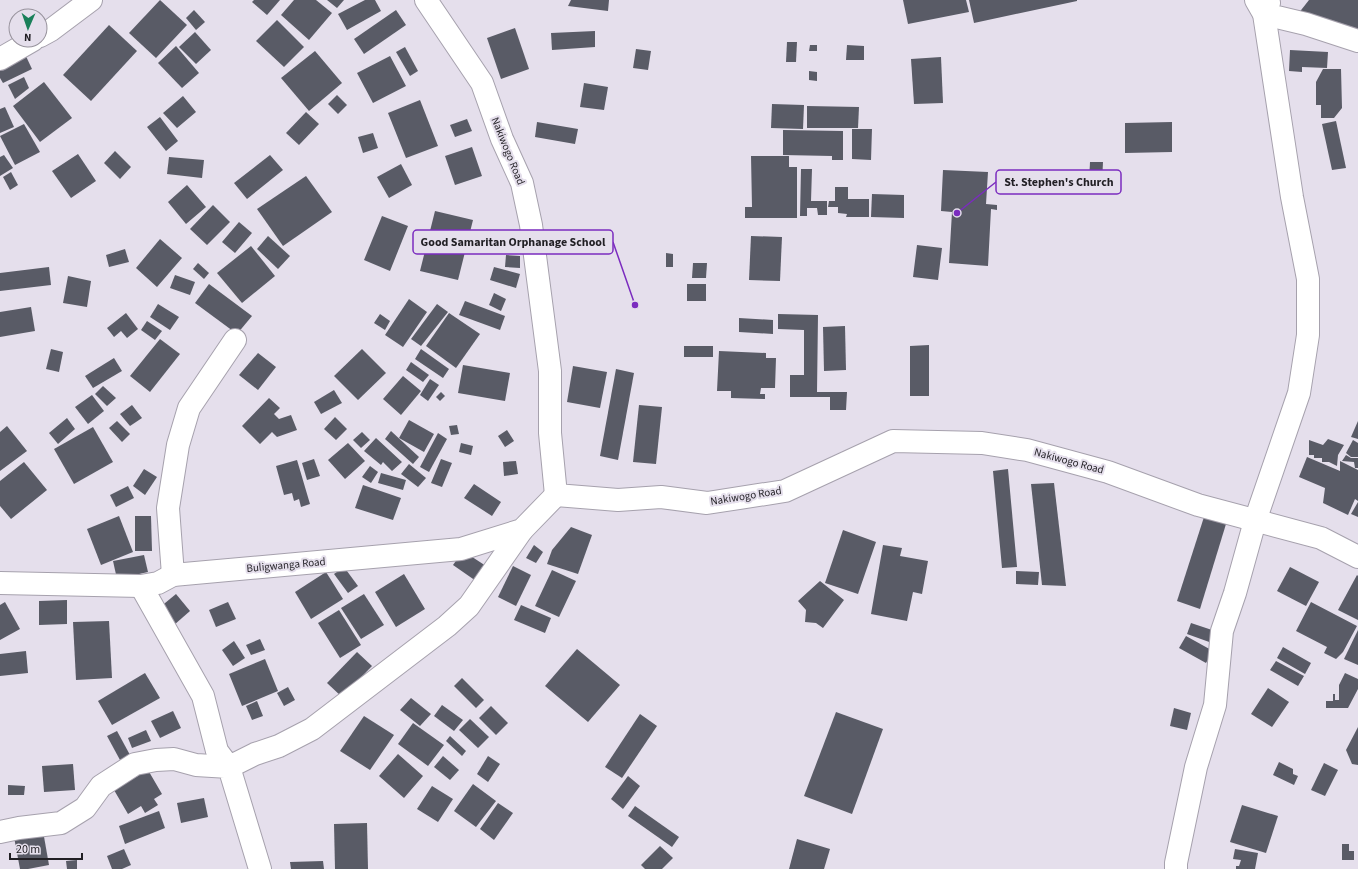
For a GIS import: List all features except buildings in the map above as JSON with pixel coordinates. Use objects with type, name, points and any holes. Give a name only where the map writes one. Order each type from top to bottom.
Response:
[{"type":"street","points":[[48,32],[91,0]]},
{"type":"street","name":"Nakiwogo Road","points":[[426,0],[482,83],[502,140],[522,183],[531,225],[550,371],[550,433],[556,495],[618,500],[661,497],[707,503],[785,491],[894,441],[982,443],[1028,450],[1108,472],[1198,505],[1321,538],[1358,557]]},
{"type":"street","points":[[1263,5],[1306,24],[1358,41]]},
{"type":"street","points":[[1176,869],[1196,767],[1215,705],[1222,631],[1235,593],[1255,521],[1299,393],[1308,335],[1308,279],[1292,197],[1263,5]]},
{"type":"street","points":[[0,59],[19,48]]},
{"type":"street","points":[[173,575],[168,508],[178,446],[189,408],[235,340]]},
{"type":"street","name":"Buligwanga Road","points":[[0,583],[140,586],[158,583],[173,575],[461,549],[522,530],[556,495]]},
{"type":"street","points":[[0,832],[61,823],[85,808],[101,786],[135,764],[156,760],[174,759],[196,765],[229,766],[255,754],[279,746],[312,729],[447,626],[469,606],[522,530]]},
{"type":"street","points":[[140,586],[203,696],[216,751],[229,766],[260,869]]},
{"type":"place","name":"St. Stephen's Church","points":[[957,213]]},
{"type":"place","name":"Good Samaritan Orphanage School","points":[[635,305]]}]
